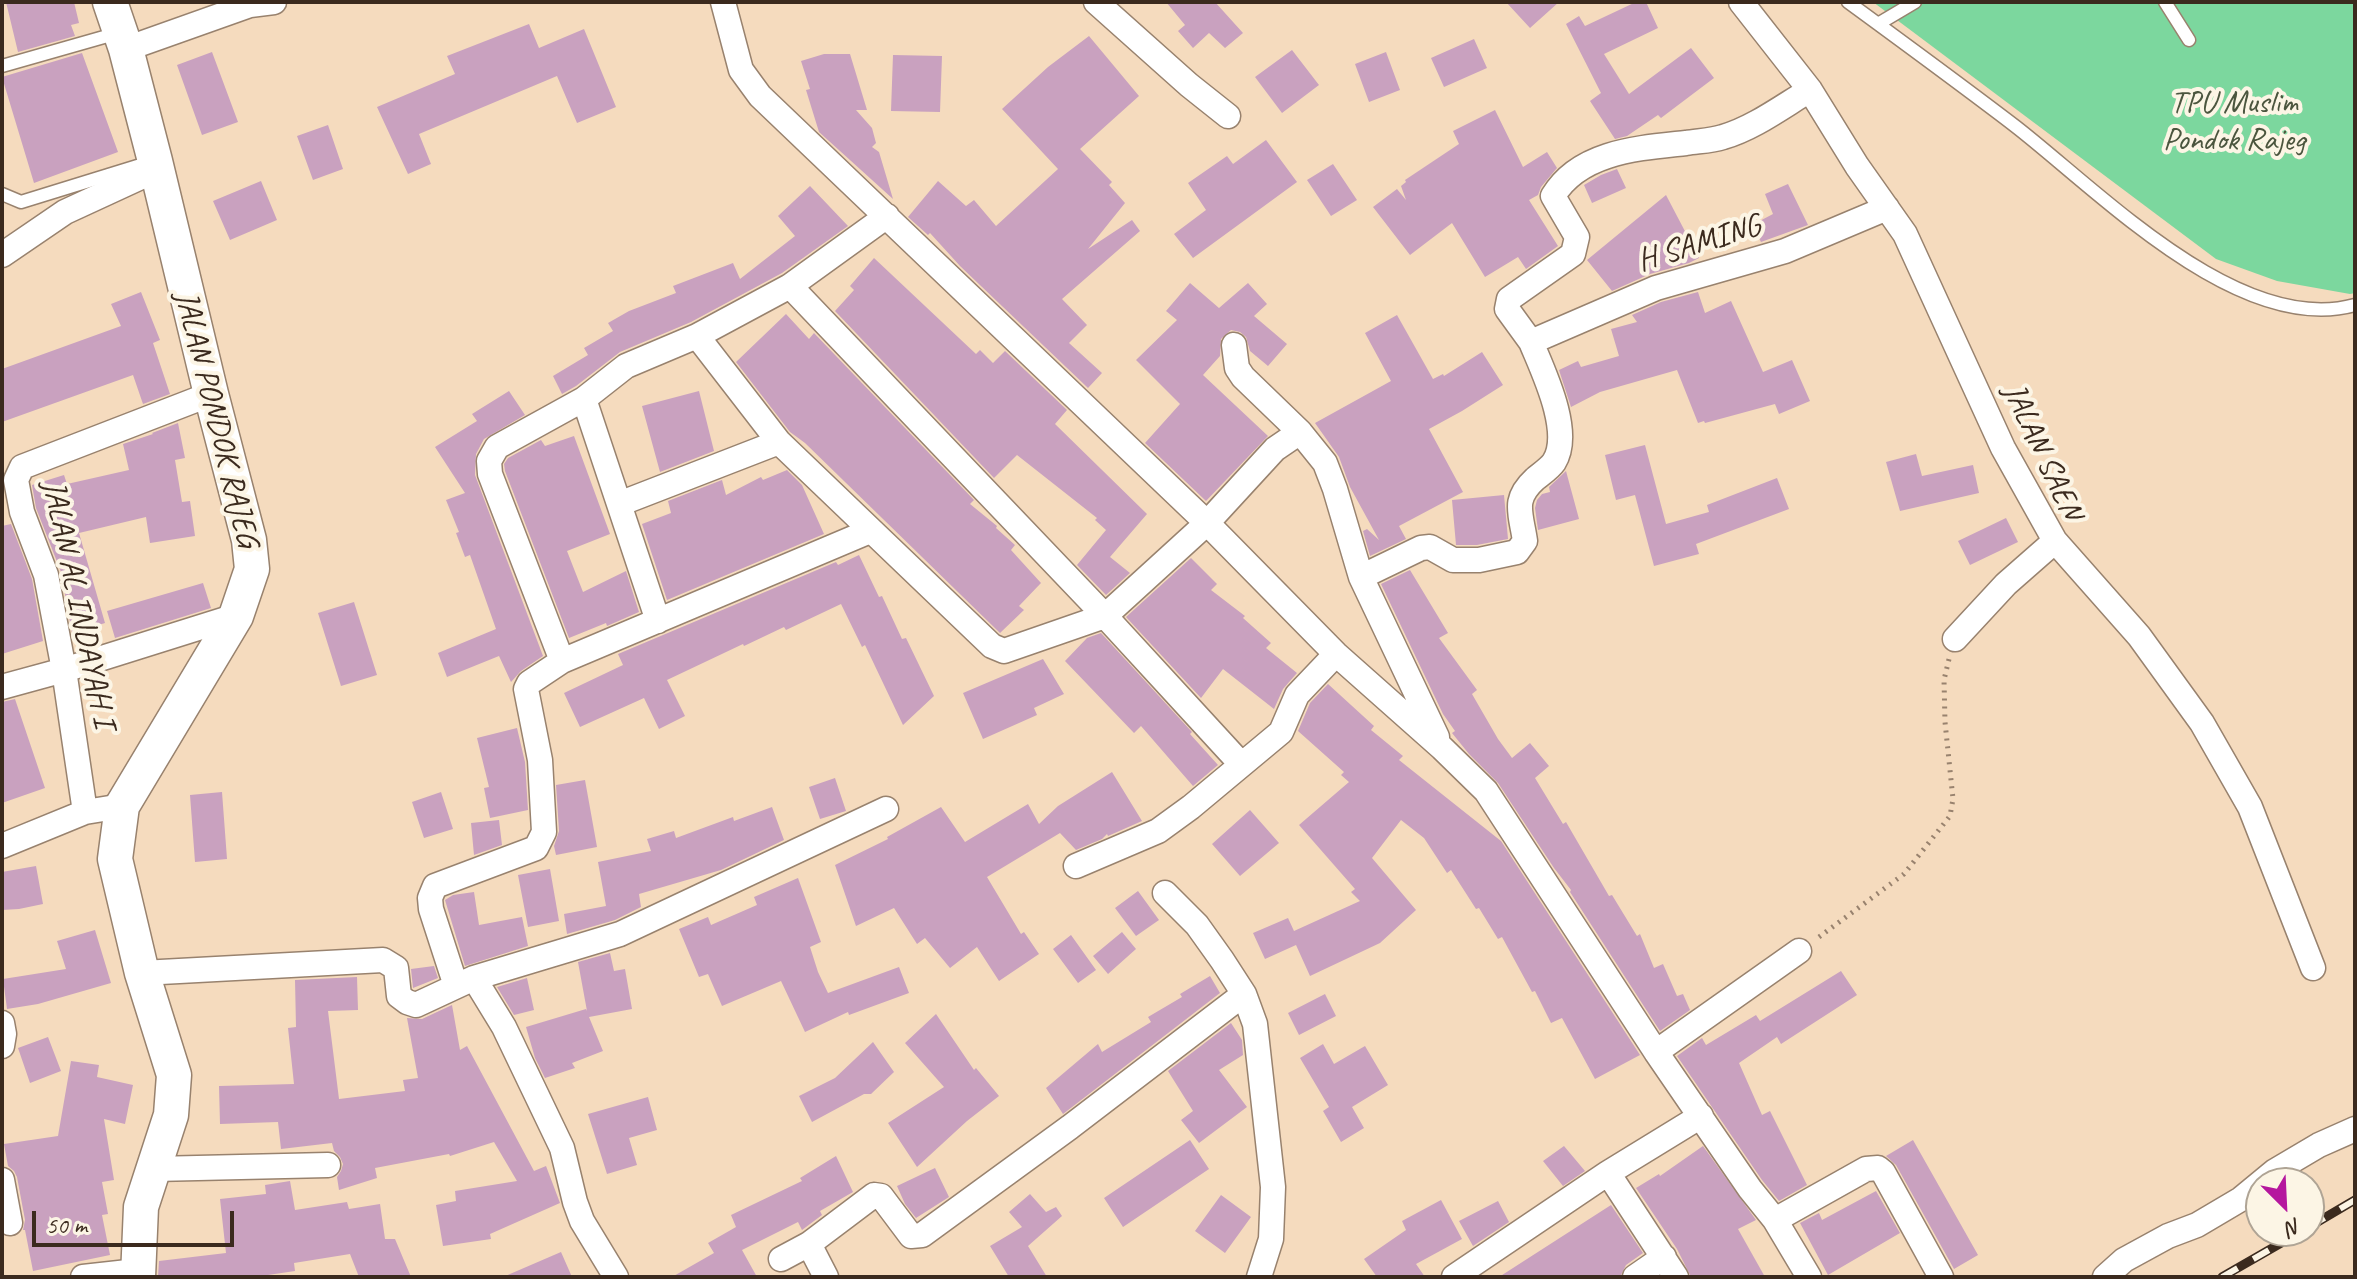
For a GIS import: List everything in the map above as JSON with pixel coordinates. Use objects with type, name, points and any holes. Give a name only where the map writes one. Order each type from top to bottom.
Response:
[{"type":"main road","name":"JALAN PONDOK RAJEG","points":[[119,28],[249,540],[252,569],[236,616],[122,806],[115,859],[142,973],[174,1075],[171,1115],[141,1207],[138,1274]]},
{"type":"street","points":[[119,28],[274,2]]},
{"type":"street","points":[[723,2],[741,70],[760,96],[1207,523],[1336,654],[1486,791],[1656,1052],[1750,1189],[1775,1220],[1809,1277]]},
{"type":"street","points":[[1096,2],[1228,116]]},
{"type":"street","name":"JALAN SAEN","points":[[1741,2],[1810,90],[1857,166],[1905,234],[2003,448],[2055,541],[2006,584],[1955,639]]},
{"type":"street","points":[[1361,577],[1421,548],[1430,547],[1453,560],[1479,560],[1517,552],[1525,541],[1519,499],[1525,488],[1554,461],[1560,438],[1553,393],[1531,342],[1507,309],[1509,299],[1573,254],[1577,237],[1553,196],[1560,185],[1575,172],[1604,157],[1638,148],[1718,139],[1733,134],[1810,90]]},
{"type":"street","points":[[2,255],[65,212],[155,166]]},
{"type":"street","name":"H SAMING","points":[[1531,342],[1656,288],[1785,251],[1887,208]]},
{"type":"street","points":[[562,661],[490,474],[489,461],[497,447],[584,399],[626,366],[697,336],[790,286],[887,216]]},
{"type":"street","points":[[790,286],[1105,616],[1241,764]]},
{"type":"street","points":[[697,336],[779,442],[992,646],[1004,651],[1105,616],[1207,523],[1275,449],[1300,432]]},
{"type":"street","points":[[1234,345],[1237,368],[1243,377],[1300,432],[1325,463],[1361,577],[1442,748]]},
{"type":"street","name":"JALAN AL INDAYAH I","points":[[85,812],[46,575],[12,515],[16,480],[22,467],[211,394]]},
{"type":"street","points":[[584,399],[658,621]]},
{"type":"street","points":[[619,504],[779,442]]},
{"type":"street","points":[[616,1277],[582,1221],[562,1148],[504,1027],[465,982],[431,909],[430,898],[435,886],[536,848],[542,839],[540,760],[526,689],[529,683],[562,661],[870,531]]},
{"type":"street","points":[[2055,541],[2139,636],[2202,723],[2250,807],[2313,968]]},
{"type":"street","points":[[2,687],[236,616]]},
{"type":"street","points":[[1076,866],[1158,831],[1191,807],[1281,732],[1297,695],[1336,654]]},
{"type":"street","points":[[2,846],[85,812],[122,806]]},
{"type":"street","points":[[142,973],[383,960],[396,968],[399,996],[416,1005],[465,982],[620,934],[886,809]]},
{"type":"street","points":[[1165,893],[1197,925],[1244,994],[1255,1024],[1273,1187],[1271,1239],[1259,1277]]},
{"type":"street","points":[[1656,1052],[1799,951]]},
{"type":"street","points":[[781,1259],[809,1244],[874,1195],[881,1196],[911,1236],[922,1235],[1244,994]]},
{"type":"street","points":[[2,1023],[2,1046]]},
{"type":"street","points":[[1454,1277],[1608,1173],[1701,1116]]},
{"type":"street","points":[[2105,1277],[2124,1260],[2168,1236],[2197,1225],[2241,1199],[2275,1171],[2319,1145],[2355,1129]]},
{"type":"street","points":[[154,1169],[328,1165]]},
{"type":"street","points":[[1775,1220],[1866,1169],[1878,1168],[1941,1277]]},
{"type":"street","points":[[1608,1173],[1670,1267],[1635,1277]]},
{"type":"street","points":[[2,1180],[10,1223]]},
{"type":"street","points":[[809,1244],[826,1277]]},
{"type":"street","points":[[83,1277],[138,1274]]},
{"type":"lane","points":[[1848,2],[2016,127],[2138,227],[2219,281],[2292,307],[2343,308],[2355,305]]},
{"type":"lane","points":[[1878,24],[1915,2]]},
{"type":"lane","points":[[2165,2],[2189,40]]},
{"type":"lane","points":[[2,66],[119,28]]},
{"type":"lane","points":[[2,194],[21,202],[155,166]]},
{"type":"path","points":[[1799,951],[1904,874],[1950,816],[1953,799],[1944,680],[1955,639]]},
{"type":"green space","name":"TPU Muslim Pondok Rajeg","points":[[1873,2],[2355,2],[2355,293],[2277,281],[2216,259]]},
{"type":"building","points":[[6,2],[74,2],[79,23],[71,25],[75,36],[18,52]]},
{"type":"building","points":[[1166,2],[1215,2],[1243,33],[1225,48],[1209,33],[1193,48],[1178,31],[1185,25]]},
{"type":"building","points":[[1506,2],[1559,2],[1530,28]]},
{"type":"building","points":[[1636,2],[1646,2],[1658,28],[1604,54],[1629,94],[1691,48],[1714,78],[1661,118],[1658,115],[1627,136],[1615,139],[1590,101],[1601,93],[1566,24],[1579,16],[1585,26]]},
{"type":"building","points":[[529,24],[539,48],[584,29],[616,107],[577,123],[557,76],[419,134],[431,164],[408,174],[377,107],[455,74],[447,56]]},
{"type":"building","points":[[1089,36],[1139,96],[1080,149],[1112,182],[1109,185],[1125,203],[1088,249],[1132,220],[1140,231],[1062,299],[1087,325],[1069,343],[1102,373],[1088,388],[960,266],[930,233],[928,235],[908,217],[938,181],[966,206],[974,200],[996,226],[1058,169],[1002,109],[1048,67]]},
{"type":"building","points":[[1474,39],[1487,68],[1444,87],[1431,58]]},
{"type":"building","points":[[1292,50],[1319,85],[1282,113],[1255,77]]},
{"type":"building","points":[[212,52],[238,122],[202,135],[177,65]]},
{"type":"building","points":[[1386,52],[1400,90],[1369,102],[1355,64]]},
{"type":"building","points":[[82,53],[118,152],[34,183],[2,77]]},
{"type":"building","points":[[824,54],[850,54],[867,110],[856,110],[872,128],[876,143],[872,147],[879,152],[893,199],[819,132],[801,61]]},
{"type":"building","points":[[893,55],[942,56],[940,112],[891,111]]},
{"type":"building","points":[[1495,110],[1523,167],[1547,152],[1557,168],[1538,195],[1529,200],[1558,246],[1526,269],[1518,257],[1485,277],[1452,223],[1410,255],[1373,207],[1397,189],[1406,200],[1401,186],[1405,180],[1459,144],[1453,131]]},
{"type":"building","points":[[328,125],[343,169],[313,180],[297,136]]},
{"type":"building","points":[[1266,140],[1297,182],[1193,258],[1174,234],[1206,210],[1188,183],[1227,156],[1233,164]]},
{"type":"building","points":[[1333,164],[1357,200],[1331,216],[1307,180]]},
{"type":"building","points":[[1617,169],[1626,188],[1592,203],[1584,185]]},
{"type":"building","points":[[261,181],[277,220],[230,240],[213,201]]},
{"type":"building","points":[[1788,184],[1808,225],[1761,242],[1752,225],[1773,214],[1765,194]]},
{"type":"building","points":[[810,186],[848,226],[782,273],[691,322],[620,352],[562,394],[553,376],[588,355],[584,348],[613,331],[608,323],[629,311],[676,293],[673,286],[733,263],[740,279],[795,236],[778,216]]},
{"type":"building","points":[[1666,195],[1699,258],[1650,274],[1612,291],[1587,260]]},
{"type":"building","points":[[874,258],[976,354],[980,350],[993,363],[1005,351],[1067,410],[1055,424],[1147,514],[1110,557],[1130,573],[1106,595],[1077,565],[1106,530],[1095,520],[1097,518],[1017,455],[994,478],[835,311],[854,290],[850,286]]},
{"type":"building","points":[[1190,283],[1219,308],[1248,283],[1267,304],[1254,316],[1287,344],[1268,366],[1250,351],[1246,337],[1240,332],[1231,330],[1221,339],[1220,356],[1203,375],[1268,436],[1206,501],[1145,443],[1180,404],[1136,360],[1177,320],[1166,311]]},
{"type":"building","points":[[141,292],[160,340],[153,343],[170,394],[143,404],[133,375],[2,422],[2,369],[121,326],[111,304]]},
{"type":"building","points":[[1698,292],[1705,313],[1731,301],[1763,372],[1792,360],[1810,401],[1779,414],[1775,404],[1698,423],[1677,370],[1600,392],[1571,407],[1559,370],[1578,361],[1581,367],[1619,356],[1611,329],[1637,322],[1632,315],[1661,302]]},
{"type":"building","points":[[786,314],[809,339],[814,333],[974,500],[970,504],[1015,545],[1011,550],[1041,583],[1019,606],[1024,610],[1000,633],[805,443],[790,432],[736,362]]},
{"type":"building","points":[[1397,315],[1433,379],[1444,376],[1482,352],[1503,385],[1429,429],[1463,492],[1399,526],[1406,539],[1370,556],[1363,531],[1367,529],[1379,540],[1350,487],[1339,457],[1315,423],[1391,381],[1365,333]]},
{"type":"building","points":[[509,391],[525,415],[484,439],[476,454],[475,475],[543,656],[511,682],[499,656],[447,677],[438,653],[496,629],[470,555],[465,557],[446,500],[465,493],[435,447],[477,421],[472,414]]},
{"type":"building","points":[[699,391],[714,451],[660,472],[642,406]]},
{"type":"building","points":[[178,423],[185,458],[175,460],[182,502],[190,501],[195,536],[150,543],[146,517],[79,533],[105,623],[72,633],[61,572],[36,508],[32,485],[64,475],[67,484],[129,470],[123,444]]},
{"type":"building","points":[[574,436],[610,534],[567,551],[583,592],[626,571],[639,612],[569,638],[504,464],[508,458],[541,440],[545,446]]},
{"type":"building","points":[[1645,445],[1666,524],[1709,512],[1707,505],[1777,478],[1789,509],[1696,544],[1699,554],[1654,566],[1635,495],[1616,500],[1605,455]]},
{"type":"building","points":[[1916,454],[1922,476],[1973,465],[1979,493],[1900,511],[1886,462]]},
{"type":"building","points":[[787,470],[802,485],[824,534],[667,600],[642,524],[671,513],[668,501],[722,480],[726,495],[761,477],[763,480]]},
{"type":"building","points":[[1566,471],[1579,519],[1538,530],[1537,500],[1542,494],[1550,492],[1549,487]]},
{"type":"building","points":[[1504,495],[1508,539],[1477,545],[1456,545],[1452,500]]},
{"type":"building","points":[[2006,518],[2018,542],[1970,565],[1958,541]]},
{"type":"building","points":[[11,524],[32,579],[43,641],[2,654],[2,526]]},
{"type":"building","points":[[859,555],[902,639],[906,638],[934,696],[903,725],[865,645],[862,647],[841,604],[786,630],[784,627],[743,644],[667,680],[685,716],[659,729],[644,698],[580,727],[564,693],[623,665],[618,654]]},
{"type":"building","points":[[1191,558],[1217,584],[1211,590],[1245,616],[1243,618],[1271,643],[1266,648],[1297,673],[1283,689],[1274,709],[1223,669],[1201,698],[1126,617]]},
{"type":"building","points":[[1410,570],[1448,633],[1439,638],[1477,690],[1472,694],[1498,739],[1512,758],[1530,743],[1549,766],[1535,778],[1563,824],[1566,822],[1609,896],[1612,895],[1637,936],[1640,934],[1654,968],[1663,964],[1677,996],[1683,994],[1690,1010],[1660,1031],[1571,890],[1498,783],[1452,733],[1455,731],[1443,714],[1381,584]]},
{"type":"building","points":[[203,583],[211,608],[115,638],[107,611]]},
{"type":"building","points":[[354,602],[377,675],[341,686],[318,613]]},
{"type":"building","points":[[1101,633],[1192,732],[1190,734],[1218,765],[1193,786],[1141,726],[1134,733],[1065,661],[1087,638]]},
{"type":"building","points":[[1043,659],[1064,694],[1034,708],[1037,715],[983,739],[963,693]]},
{"type":"building","points":[[1328,684],[1374,726],[1371,730],[1403,756],[1399,760],[1501,841],[1640,1055],[1595,1079],[1562,1018],[1551,1023],[1502,937],[1498,939],[1479,908],[1476,909],[1451,870],[1447,873],[1424,838],[1401,820],[1372,858],[1416,910],[1380,943],[1310,976],[1296,945],[1265,959],[1253,933],[1288,918],[1294,931],[1360,901],[1351,892],[1355,889],[1299,825],[1349,782],[1341,775],[1344,772],[1298,731],[1310,703]]},
{"type":"building","points":[[15,699],[45,788],[2,803],[2,702]]},
{"type":"building","points":[[517,728],[525,762],[528,810],[490,818],[484,788],[489,787],[477,738]]},
{"type":"building","points":[[1112,772],[1142,821],[1076,850],[1060,833],[987,877],[1021,934],[1024,932],[1039,954],[999,981],[977,947],[950,968],[925,938],[917,944],[894,908],[856,926],[835,865],[888,839],[941,807],[965,842],[1028,804],[1039,824],[1058,806]]},
{"type":"building","points":[[835,778],[846,811],[820,819],[809,787]]},
{"type":"building","points":[[585,780],[597,847],[556,855],[554,846],[559,831],[556,785]]},
{"type":"building","points":[[222,792],[227,859],[195,862],[190,795]]},
{"type":"building","points":[[441,792],[453,829],[424,838],[412,802]]},
{"type":"building","points":[[772,807],[784,840],[721,870],[639,894],[641,907],[615,920],[567,934],[564,914],[606,906],[598,862],[651,851],[647,839],[674,831],[676,838],[733,817],[734,821]]},
{"type":"building","points":[[1250,810],[1279,843],[1240,876],[1212,844]]},
{"type":"building","points":[[499,820],[502,845],[474,855],[471,823]]},
{"type":"building","points":[[36,866],[43,904],[2,910],[2,872]]},
{"type":"building","points":[[550,869],[559,921],[528,927],[518,875]]},
{"type":"building","points":[[798,878],[821,942],[810,947],[828,993],[899,967],[909,993],[849,1015],[848,1012],[805,1032],[781,981],[722,1006],[708,974],[699,977],[679,929],[708,917],[711,925],[757,905],[754,897]]},
{"type":"building","points":[[1138,891],[1159,920],[1136,936],[1115,908]]},
{"type":"building","points":[[474,892],[479,925],[522,917],[528,946],[465,966],[445,900],[453,895]]},
{"type":"building","points":[[95,930],[111,983],[38,1004],[7,1009],[3,979],[66,969],[57,941]]},
{"type":"building","points":[[1122,932],[1136,949],[1108,974],[1093,956]]},
{"type":"building","points":[[1071,935],[1096,970],[1078,983],[1053,949]]},
{"type":"building","points":[[610,953],[614,971],[625,969],[632,1009],[589,1017],[603,1051],[572,1063],[575,1068],[545,1078],[526,1027],[587,1011],[578,962]]},
{"type":"building","points":[[434,966],[438,978],[413,988],[411,969]]},
{"type":"building","points":[[1841,971],[1857,995],[1781,1044],[1777,1037],[1739,1063],[1762,1115],[1770,1111],[1807,1185],[1779,1201],[1677,1056],[1702,1038],[1706,1045],[1756,1015],[1760,1021]]},
{"type":"building","points":[[1210,976],[1220,993],[1063,1114],[1046,1088],[1098,1044],[1102,1052],[1151,1022],[1148,1017]]},
{"type":"building","points":[[357,977],[358,1010],[328,1011],[339,1099],[405,1091],[403,1080],[418,1078],[407,1018],[422,1019],[452,1005],[460,1050],[467,1046],[534,1171],[546,1166],[560,1203],[490,1234],[491,1239],[443,1246],[436,1205],[456,1201],[455,1191],[517,1181],[494,1142],[450,1156],[375,1168],[377,1178],[339,1190],[337,1177],[343,1164],[332,1143],[281,1149],[278,1122],[220,1124],[219,1086],[294,1084],[288,1028],[296,1027],[295,980]]},
{"type":"building","points":[[527,978],[534,1010],[514,1015],[497,987]]},
{"type":"building","points":[[1325,994],[1336,1016],[1299,1035],[1288,1013]]},
{"type":"building","points":[[936,1014],[974,1070],[976,1068],[999,1096],[917,1167],[888,1123],[944,1087],[905,1043]]},
{"type":"building","points":[[1231,1023],[1242,1040],[1243,1055],[1219,1070],[1247,1107],[1199,1143],[1181,1120],[1193,1111],[1168,1071]]},
{"type":"building","points":[[48,1037],[61,1071],[30,1083],[18,1048]]},
{"type":"building","points":[[873,1042],[894,1072],[871,1094],[864,1094],[812,1122],[799,1096],[835,1078]]},
{"type":"building","points":[[1323,1044],[1334,1064],[1365,1046],[1388,1085],[1352,1107],[1364,1128],[1341,1142],[1323,1111],[1329,1107],[1300,1058]]},
{"type":"building","points":[[71,1061],[99,1065],[97,1077],[133,1085],[125,1124],[104,1119],[114,1180],[102,1182],[108,1214],[102,1215],[110,1255],[33,1271],[23,1230],[25,1220],[17,1177],[8,1166],[4,1144],[58,1136]]},
{"type":"building","points":[[648,1097],[657,1130],[629,1138],[637,1165],[607,1174],[588,1114]]},
{"type":"building","points":[[1190,1140],[1209,1169],[1123,1227],[1104,1198]]},
{"type":"building","points":[[1913,1140],[1978,1255],[1954,1269],[1896,1165],[1886,1156]]},
{"type":"building","points":[[1564,1146],[1585,1171],[1563,1186],[1543,1161]]},
{"type":"building","points":[[1703,1146],[1756,1220],[1738,1229],[1765,1277],[1691,1277],[1677,1249],[1636,1188],[1660,1176]]},
{"type":"building","points":[[836,1156],[853,1192],[820,1211],[822,1215],[802,1230],[798,1222],[742,1250],[757,1277],[672,1277],[714,1253],[708,1243],[736,1227],[731,1215],[802,1181],[800,1178]]},
{"type":"building","points":[[935,1168],[949,1197],[916,1218],[897,1186]]},
{"type":"building","points":[[290,1181],[295,1210],[347,1202],[349,1209],[380,1204],[385,1239],[395,1239],[411,1277],[359,1277],[350,1254],[294,1263],[295,1271],[268,1275],[158,1277],[159,1261],[226,1253],[220,1199],[266,1194],[265,1185]]},
{"type":"building","points":[[1876,1191],[1900,1233],[1828,1275],[1800,1223],[1819,1213],[1822,1220]]},
{"type":"building","points":[[1030,1194],[1046,1212],[1056,1207],[1062,1216],[1028,1246],[1047,1277],[1009,1277],[990,1246],[1022,1227],[1009,1212]]},
{"type":"building","points":[[1221,1195],[1251,1217],[1225,1253],[1195,1231]]},
{"type":"building","points":[[1441,1200],[1462,1239],[1416,1264],[1425,1277],[1377,1277],[1364,1259],[1406,1230],[1402,1221]]},
{"type":"building","points":[[1498,1201],[1509,1222],[1473,1246],[1459,1221]]},
{"type":"building","points":[[1611,1205],[1643,1253],[1626,1265],[1620,1277],[1499,1277]]},
{"type":"building","points":[[561,1252],[572,1277],[503,1277]]},
{"type":"railway","points":[[2325,1218],[2355,1200]]},
{"type":"railway","points":[[2222,1277],[2274,1247]]}]
